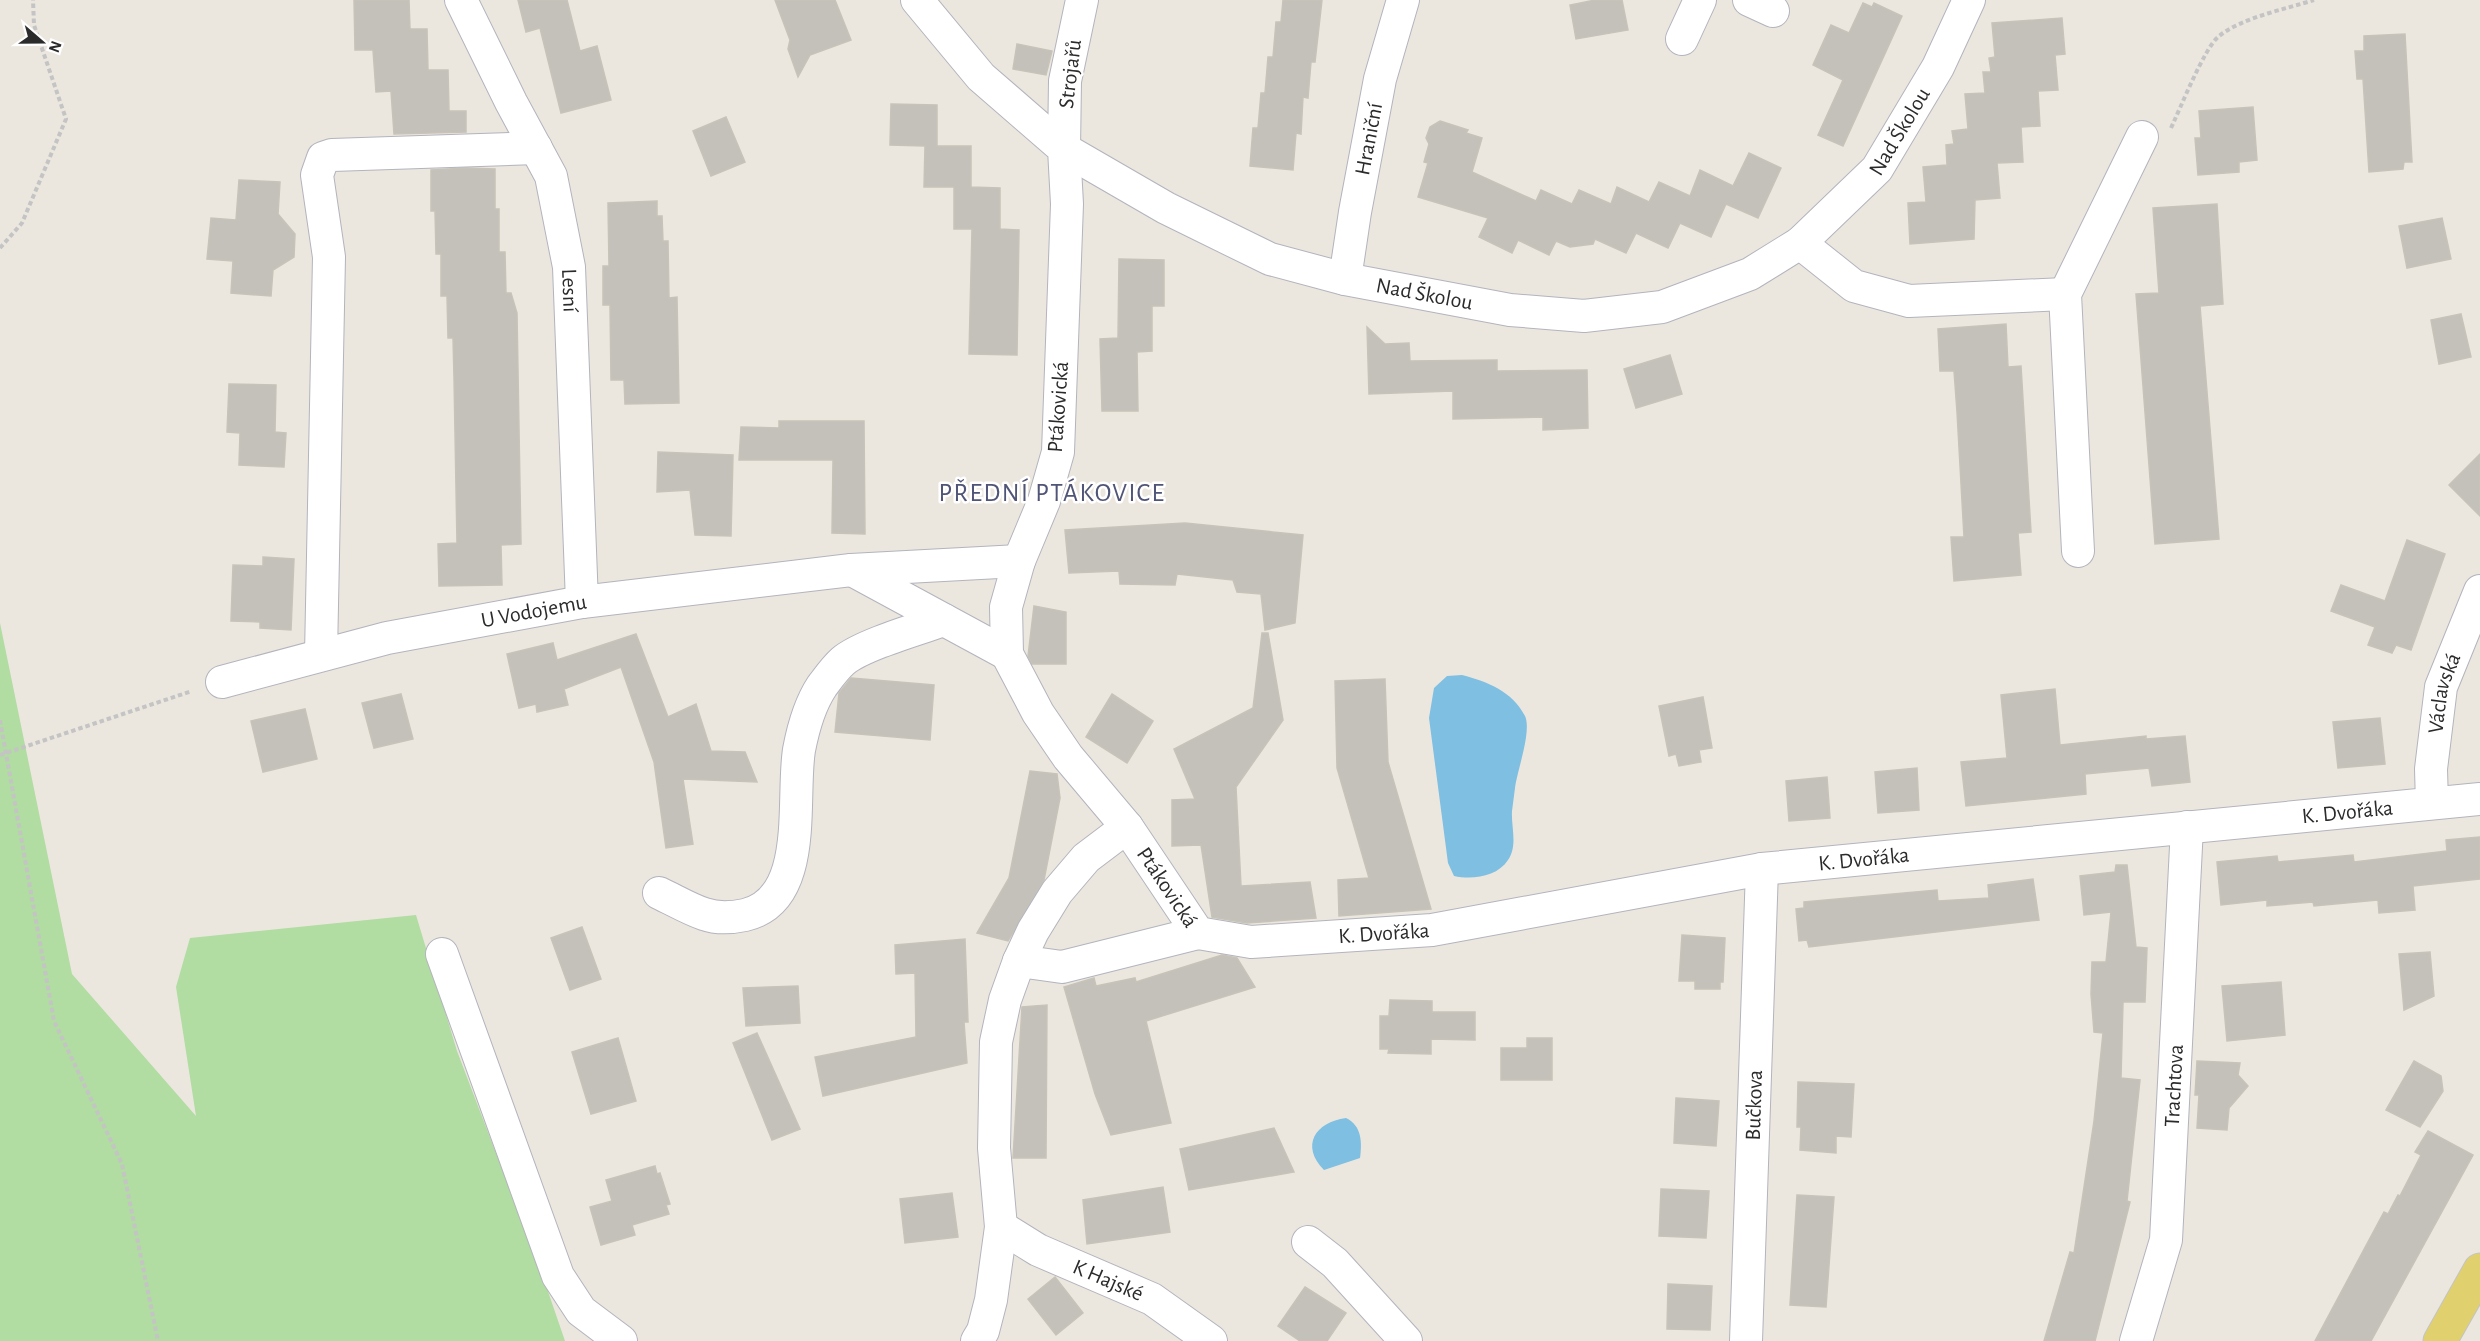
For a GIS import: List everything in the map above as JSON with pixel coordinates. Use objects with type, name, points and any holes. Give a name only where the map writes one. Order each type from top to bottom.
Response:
[{"type":"main road","points":[[2440,1341],[2480,1270]]},
{"type":"street","name":"Lesní","points":[[460,0],[551,176],[569,267],[582,602]]},
{"type":"street","points":[[917,0],[981,77],[1064,149]]},
{"type":"street","name":"Strojařů","points":[[1064,149],[1065,81],[1082,0]]},
{"type":"street","name":"Hraniční","points":[[1345,279],[1380,79],[1403,0]]},
{"type":"street","points":[[1682,39],[1700,0]]},
{"type":"street","name":"Nad Školou","points":[[1064,149],[1166,208],[1270,259],[1345,279],[1510,310],[1584,316],[1662,307],[1749,274],[1800,243],[1877,169],[1938,67],[1969,0]]},
{"type":"street","points":[[2078,551],[2065,294],[2142,137]]},
{"type":"street","points":[[321,655],[329,257],[317,175],[318,168],[323,158],[332,155],[536,148]]},
{"type":"street","name":"Ptákovická","points":[[1064,149],[1067,204],[1058,452],[1044,501],[1019,561],[1006,607],[1006,654],[1038,713],[1068,757],[1127,827],[1198,933],[1251,942]]},
{"type":"street","points":[[1800,243],[1854,286],[1909,301],[2065,294]]},
{"type":"street","name":"U Vodojemu","points":[[222,682],[387,638],[582,602],[852,570],[1019,561]]},
{"type":"street","points":[[852,570],[1006,654]]},
{"type":"street","name":"Václavská","points":[[2432,803],[2431,769],[2440,687],[2480,591]]},
{"type":"street","points":[[659,893],[705,915],[728,918],[750,914],[770,903],[784,883],[792,857],[799,750],[808,716],[822,686],[843,660],[874,645],[944,620]]},
{"type":"street","name":"K. Dvořáka","points":[[1251,942],[1432,930],[1762,869],[2480,799]]},
{"type":"street","points":[[977,1341],[983,1331],[991,1300],[1001,1227],[994,1148],[996,1042],[1005,1000],[1033,931],[1057,892],[1086,858],[1127,827]]},
{"type":"street","name":"Trachtova","points":[[2136,1341],[2166,1240],[2187,827]]},
{"type":"street","name":"Bučkova","points":[[1746,1341],[1762,869]]},
{"type":"street","points":[[1019,961],[1062,967],[1198,933]]},
{"type":"street","points":[[442,954],[558,1276],[581,1311],[621,1341]]},
{"type":"street","name":"K Hajské","points":[[1001,1227],[1038,1250],[1152,1299],[1211,1341]]},
{"type":"street","points":[[1308,1242],[1335,1263],[1406,1341]]},
{"type":"path","points":[[0,248],[22,223],[66,119],[34,25],[33,0]]},
{"type":"path","points":[[2142,137],[2160,144],[2170,131],[2213,43],[2219,36],[2246,23],[2314,0]]},
{"type":"path","points":[[2,754],[222,682]]},
{"type":"path","points":[[0,720],[2,754],[54,1021],[122,1164],[158,1341]]},
{"type":"green space","points":[[0,623],[72,974],[196,1116],[176,987],[190,938],[416,915],[457,1051],[542,1274],[565,1341],[0,1341]]},
{"type":"water","points":[[1462,675],[1490,684],[1506,694],[1520,707],[1527,723],[1512,811],[1513,849],[1511,855],[1503,866],[1491,874],[1468,878],[1454,876],[1448,863],[1429,718],[1434,688],[1447,676]]},
{"type":"water","points":[[1346,1118],[1355,1125],[1360,1135],[1360,1158],[1324,1170],[1313,1152],[1314,1136],[1326,1124]]},
{"type":"building","points":[[354,0],[409,0],[410,29],[427,29],[428,70],[448,70],[449,111],[466,111],[466,132],[394,134],[391,91],[376,92],[373,50],[355,50]]},
{"type":"building","points":[[518,0],[567,0],[580,51],[597,46],[611,100],[561,113],[540,28],[526,32]]},
{"type":"building","points":[[775,0],[835,0],[851,40],[810,55],[798,77],[788,49],[790,40]]},
{"type":"building","points":[[1283,0],[1322,0],[1315,62],[1311,62],[1308,98],[1303,97],[1301,134],[1296,133],[1293,170],[1250,166],[1253,128],[1258,128],[1261,93],[1265,93],[1268,57],[1273,57],[1276,22],[1281,22]]},
{"type":"building","points":[[1595,0],[1622,0],[1628,30],[1576,39],[1570,5]]},
{"type":"building","points":[[1863,3],[1872,7],[1874,3],[1902,16],[1843,146],[1818,135],[1843,80],[1813,65],[1831,25],[1849,33]]},
{"type":"building","points":[[2062,18],[2065,54],[2055,55],[2058,90],[2038,91],[2040,126],[2021,127],[2023,162],[1997,163],[2000,198],[1975,200],[1974,239],[1910,244],[1908,203],[1926,202],[1923,167],[1947,165],[1946,145],[1954,144],[1952,131],[1968,129],[1965,94],[1985,93],[1983,72],[1991,72],[1989,58],[1995,57],[1992,23]]},
{"type":"building","points":[[2405,34],[2412,162],[2404,162],[2403,169],[2369,172],[2363,79],[2357,79],[2355,51],[2364,51],[2364,36]]},
{"type":"building","points":[[1017,44],[1052,51],[1046,75],[1013,69]]},
{"type":"building","points":[[891,104],[937,105],[937,146],[971,146],[971,187],[1000,188],[1000,229],[1019,230],[1017,355],[969,354],[972,229],[954,229],[954,187],[924,187],[925,146],[890,145]]},
{"type":"building","points":[[2253,107],[2257,160],[2239,162],[2239,172],[2198,175],[2195,138],[2201,138],[2199,111]]},
{"type":"building","points":[[726,117],[745,162],[711,176],[693,131]]},
{"type":"building","points":[[1440,121],[1468,130],[1466,133],[1482,138],[1472,172],[1536,201],[1541,190],[1572,204],[1579,190],[1611,204],[1617,187],[1649,202],[1659,182],[1690,196],[1700,170],[1733,186],[1749,153],[1781,168],[1758,218],[1726,204],[1711,237],[1680,223],[1668,248],[1636,233],[1626,253],[1595,239],[1593,244],[1570,247],[1556,241],[1549,255],[1518,240],[1512,253],[1479,237],[1488,218],[1418,197],[1428,163],[1424,162],[1429,144],[1426,138],[1430,127]]},
{"type":"building","points":[[495,169],[495,209],[499,209],[499,252],[505,252],[506,293],[511,293],[517,313],[521,544],[501,545],[502,585],[439,586],[438,544],[457,543],[454,378],[453,338],[448,338],[447,296],[441,296],[441,254],[436,254],[435,211],[431,211],[431,170]]},
{"type":"building","points":[[239,180],[280,182],[278,214],[295,234],[294,257],[273,270],[271,296],[231,293],[233,261],[207,259],[211,218],[236,220]]},
{"type":"building","points":[[657,201],[657,216],[662,216],[663,241],[668,241],[669,298],[677,297],[679,403],[625,404],[624,380],[611,380],[610,305],[603,305],[603,266],[609,266],[608,203]]},
{"type":"building","points":[[2217,204],[2223,304],[2200,306],[2219,539],[2155,544],[2136,294],[2159,293],[2153,208]]},
{"type":"building","points":[[2442,218],[2451,259],[2407,268],[2399,226]]},
{"type":"building","points":[[1119,259],[1164,260],[1164,306],[1152,306],[1152,351],[1137,352],[1138,411],[1102,411],[1100,339],[1118,338]]},
{"type":"building","points":[[2461,314],[2471,357],[2439,364],[2431,320]]},
{"type":"building","points":[[2006,324],[2008,367],[2021,366],[2031,532],[2018,533],[2021,575],[1954,581],[1951,537],[1964,537],[1957,412],[1954,371],[1940,371],[1938,329]]},
{"type":"building","points":[[1367,327],[1385,344],[1409,343],[1410,361],[1497,360],[1497,371],[1587,370],[1588,428],[1543,430],[1543,417],[1453,419],[1453,391],[1369,394]]},
{"type":"building","points":[[1670,355],[1682,394],[1636,408],[1624,369]]},
{"type":"building","points":[[229,384],[276,385],[275,432],[286,433],[284,467],[239,465],[240,433],[227,432]]},
{"type":"building","points":[[779,421],[864,421],[865,534],[832,533],[833,460],[739,460],[741,427],[779,428]]},
{"type":"building","points":[[658,452],[733,455],[731,536],[695,535],[690,490],[657,492]]},
{"type":"building","points":[[2480,454],[2480,516],[2449,485]]},
{"type":"building","points":[[1185,523],[1303,535],[1295,623],[1265,630],[1261,594],[1237,592],[1233,580],[1177,574],[1175,585],[1120,584],[1119,571],[1069,573],[1065,530]]},
{"type":"building","points":[[2407,540],[2445,554],[2411,650],[2396,645],[2392,653],[2368,645],[2375,627],[2331,611],[2341,585],[2385,601]]},
{"type":"building","points":[[263,557],[294,559],[291,630],[260,628],[260,622],[231,621],[233,565],[263,566]]},
{"type":"building","points":[[1034,606],[1066,612],[1066,664],[1032,664],[1028,656]]},
{"type":"building","points":[[1262,633],[1268,633],[1283,720],[1236,787],[1241,886],[1310,882],[1316,918],[1247,923],[1212,917],[1201,845],[1172,846],[1172,800],[1195,799],[1174,749],[1253,708]]},
{"type":"building","points":[[636,634],[668,717],[696,704],[711,751],[745,752],[757,782],[683,779],[693,844],[666,848],[654,762],[621,667],[564,689],[568,705],[537,712],[536,704],[519,708],[507,654],[553,643],[557,660]]},
{"type":"building","points":[[851,678],[934,685],[930,740],[835,732],[839,693]]},
{"type":"building","points":[[1385,679],[1388,762],[1431,909],[1339,916],[1338,880],[1369,878],[1337,768],[1335,681]]},
{"type":"building","points":[[2055,689],[2060,745],[2146,736],[2146,739],[2185,736],[2190,782],[2152,786],[2149,768],[2085,774],[2086,794],[1966,806],[1961,762],[2007,758],[2001,695]]},
{"type":"building","points":[[401,694],[413,739],[374,748],[362,703]]},
{"type":"building","points":[[1112,694],[1153,721],[1127,763],[1086,737]]},
{"type":"building","points":[[1703,697],[1712,748],[1699,750],[1701,762],[1679,766],[1676,754],[1669,756],[1659,706]]},
{"type":"building","points":[[305,709],[317,759],[263,772],[251,721]]},
{"type":"building","points":[[2380,718],[2385,764],[2338,768],[2333,722]]},
{"type":"building","points":[[1917,768],[1919,810],[1878,813],[1875,772]]},
{"type":"building","points":[[1030,771],[1057,774],[1060,798],[1044,880],[1008,941],[977,933],[1009,878]]},
{"type":"building","points":[[1827,777],[1830,818],[1789,821],[1786,781]]},
{"type":"building","points":[[2480,837],[2480,879],[2413,886],[2415,910],[2379,913],[2378,900],[2314,906],[2313,902],[2267,906],[2267,900],[2221,905],[2217,862],[2277,856],[2278,862],[2353,855],[2354,862],[2447,851],[2446,840]]},
{"type":"building","points":[[2116,865],[2127,865],[2136,947],[2147,948],[2145,1002],[2123,1002],[2121,1078],[2140,1080],[2127,1201],[2130,1202],[2095,1341],[2044,1341],[2070,1252],[2074,1253],[2094,1121],[2103,1033],[2094,1032],[2091,994],[2092,962],[2106,962],[2111,912],[2084,915],[2080,876],[2115,872]]},
{"type":"building","points":[[2033,879],[2039,920],[1809,947],[1807,940],[1799,941],[1796,909],[1804,908],[1804,902],[1937,890],[1938,901],[1989,898],[1988,885]]},
{"type":"building","points":[[582,927],[601,979],[570,990],[551,938]]},
{"type":"building","points":[[1682,935],[1725,938],[1723,982],[1720,982],[1720,989],[1695,989],[1695,981],[1679,981]]},
{"type":"building","points":[[965,939],[968,1022],[964,1022],[967,1063],[823,1096],[815,1057],[916,1037],[915,973],[896,974],[895,945]]},
{"type":"building","points":[[2430,952],[2434,996],[2404,1010],[2399,954]]},
{"type":"building","points":[[1222,955],[1237,958],[1255,987],[1146,1021],[1171,1123],[1111,1135],[1095,1094],[1064,987],[1094,978],[1096,986],[1135,978],[1136,982]]},
{"type":"building","points":[[2281,982],[2285,1035],[2227,1041],[2222,986]]},
{"type":"building","points":[[798,986],[800,1023],[746,1026],[743,988]]},
{"type":"building","points":[[1390,1000],[1432,1001],[1432,1012],[1475,1012],[1475,1040],[1431,1039],[1431,1054],[1388,1053],[1389,1049],[1380,1049],[1380,1016],[1389,1016]]},
{"type":"building","points":[[1047,1005],[1046,1158],[1013,1158],[1022,1007]]},
{"type":"building","points":[[757,1033],[800,1129],[772,1140],[733,1043]]},
{"type":"building","points":[[618,1038],[636,1101],[591,1114],[572,1052]]},
{"type":"building","points":[[1527,1038],[1552,1038],[1552,1080],[1501,1080],[1501,1048],[1527,1048]]},
{"type":"building","points":[[2197,1061],[2240,1063],[2238,1075],[2248,1086],[2229,1108],[2227,1130],[2197,1128],[2199,1095],[2195,1095]]},
{"type":"building","points":[[2414,1061],[2441,1076],[2443,1091],[2420,1127],[2386,1110]]},
{"type":"building","points":[[1798,1082],[1854,1084],[1851,1137],[1836,1136],[1836,1153],[1800,1150],[1801,1127],[1797,1127]]},
{"type":"building","points":[[1676,1098],[1719,1101],[1716,1146],[1674,1143]]},
{"type":"building","points":[[1274,1128],[1294,1172],[1189,1190],[1180,1149]]},
{"type":"building","points":[[2428,1131],[2473,1155],[2371,1341],[2315,1341],[2384,1212],[2388,1214],[2398,1195],[2400,1196],[2421,1155],[2415,1152]]},
{"type":"building","points":[[655,1166],[657,1174],[660,1173],[670,1204],[666,1205],[669,1214],[632,1225],[635,1235],[601,1245],[590,1207],[612,1201],[606,1180]]},
{"type":"building","points":[[1163,1187],[1170,1232],[1087,1244],[1083,1200]]},
{"type":"building","points":[[1661,1189],[1709,1191],[1706,1238],[1659,1236]]},
{"type":"building","points":[[952,1193],[958,1237],[905,1243],[900,1199]]},
{"type":"building","points":[[1797,1195],[1834,1197],[1826,1307],[1790,1305]]},
{"type":"building","points":[[1055,1277],[1083,1313],[1056,1335],[1028,1299]]},
{"type":"building","points":[[1668,1284],[1712,1286],[1710,1330],[1667,1329]]},
{"type":"building","points":[[1305,1287],[1346,1313],[1327,1341],[1300,1341],[1278,1326]]},
{"type":"district","name":"PŘEDNÍ PTÁKOVICE","points":[[1052,493]]}]
